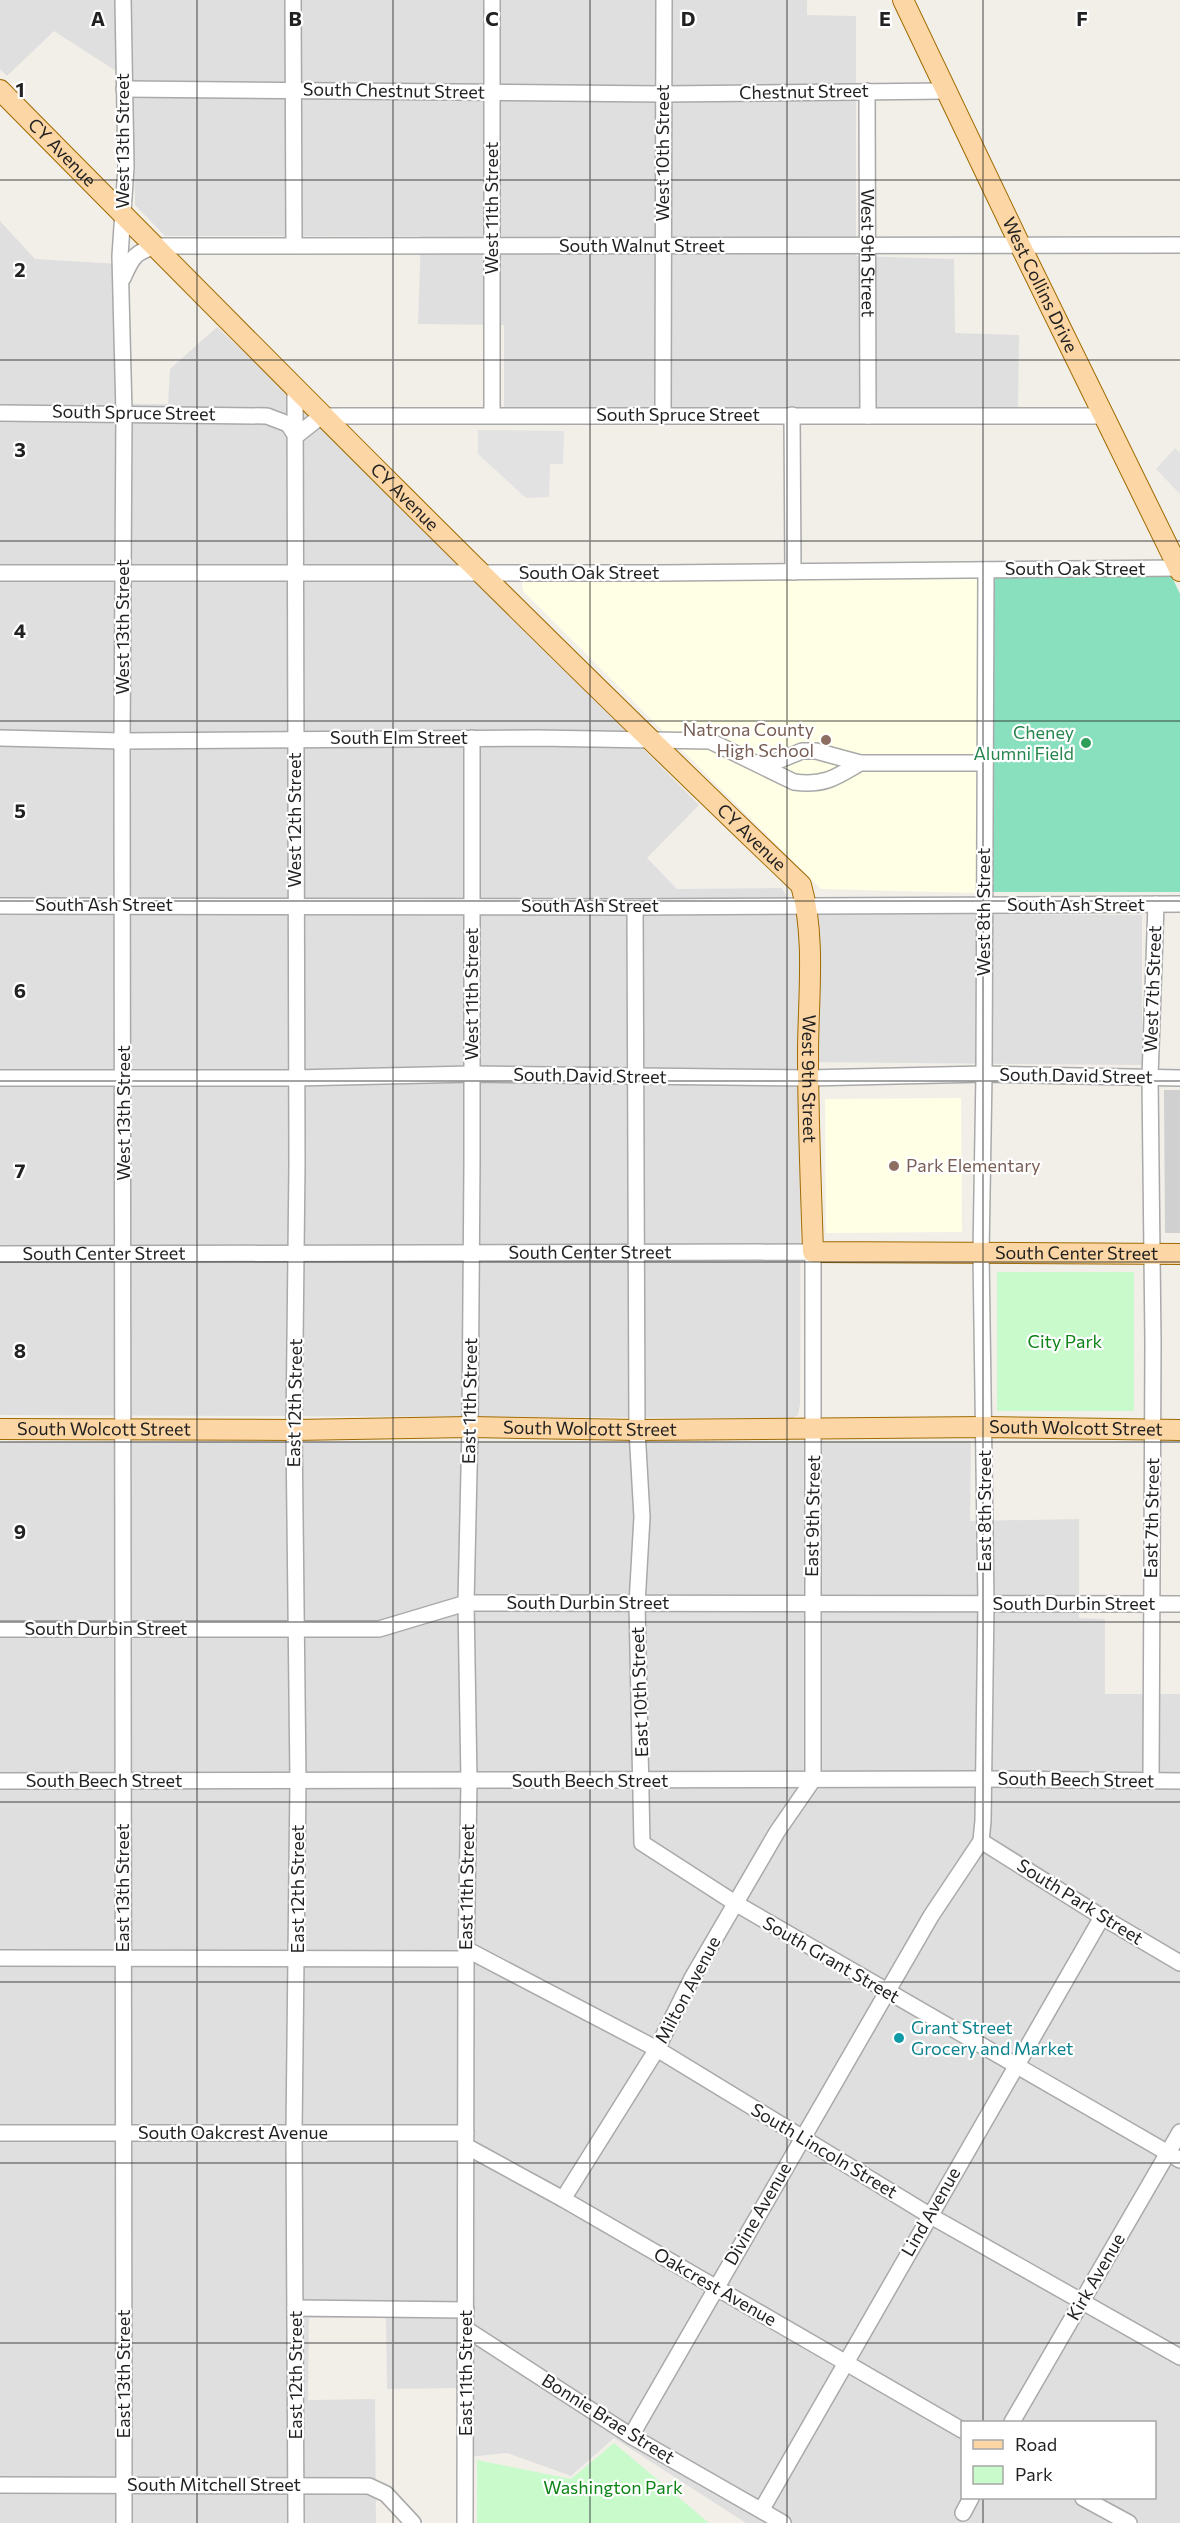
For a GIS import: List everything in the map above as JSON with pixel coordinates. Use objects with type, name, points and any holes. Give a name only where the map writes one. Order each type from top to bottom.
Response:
[{"type":"main road","name":"West Collins Drive","points":[[903,0],[1020,247],[1179,569]]},
{"type":"main road","name":"CY Avenue","points":[[0,90],[650,740],[801,885],[807,905]]},
{"type":"main road","name":"West 9th Street","points":[[807,905],[808,1078],[813,1252]]},
{"type":"main road","name":"South Center Street","points":[[813,1252],[1180,1254]]},
{"type":"main road","name":"South Wolcott Street","points":[[0,1429],[294,1430],[470,1427],[637,1430],[985,1427],[1180,1430]]},
{"type":"street","name":"West 13th Street","points":[[123,0],[126,168],[120,256],[124,412],[123,1254]]},
{"type":"street","points":[[293,0],[294,245]]},
{"type":"street","name":"West 11th Street","points":[[492,0],[492,415]]},
{"type":"street","name":"West 10th Street","points":[[663,414],[664,0]]},
{"type":"street","name":"South Chestnut Street","points":[[124,89],[663,94]]},
{"type":"street","name":"West 9th Street","points":[[867,91],[868,416]]},
{"type":"street","name":"Chestnut Street","points":[[663,94],[945,91]]},
{"type":"street","name":"South Walnut Street","points":[[122,281],[131,260],[140,250],[156,246],[1020,247],[1180,245]]},
{"type":"street","points":[[267,416],[291,403],[296,386]]},
{"type":"street","name":"West 12th Street","points":[[296,386],[296,1254]]},
{"type":"street","name":"South Spruce Street","points":[[0,413],[124,412],[267,416],[288,424],[296,436]]},
{"type":"street","name":"South Spruce Street","points":[[326,416],[663,414],[1104,416]]},
{"type":"street","points":[[792,415],[793,572]]},
{"type":"street","points":[[296,436],[315,421],[326,416]]},
{"type":"street","name":"South Oak Street","points":[[0,573],[1179,569]]},
{"type":"street","name":"West 8th Street","points":[[981,1253],[986,570]]},
{"type":"street","name":"South Elm Street","points":[[0,738],[122,741],[472,738],[710,741],[794,782],[803,783],[832,780],[860,763]]},
{"type":"street","name":"West 11th Street","points":[[470,1251],[472,738]]},
{"type":"street","points":[[757,764],[775,762],[802,752],[816,752],[860,763],[985,763]]},
{"type":"street","name":"South Ash Street","points":[[0,906],[123,904],[635,907],[1180,904]]},
{"type":"street","name":"West 7th Street","points":[[1152,1254],[1150,1078],[1156,904]]},
{"type":"street","points":[[635,907],[637,1254]]},
{"type":"street","name":"South David Street","points":[[0,1078],[295,1078],[472,1074],[808,1078],[984,1074],[1180,1078]]},
{"type":"street","name":"South Center Street","points":[[0,1254],[296,1254],[470,1251],[637,1254],[813,1252]]},
{"type":"street","name":"East 11th Street","points":[[465,2523],[466,1954],[469,1781],[466,1603],[470,1427],[470,1251]]},
{"type":"street","name":"East 9th Street","points":[[813,1252],[813,1780]]},
{"type":"street","name":"East 8th Street","points":[[981,1253],[986,1604],[981,1841]]},
{"type":"street","name":"East 13th Street","points":[[123,1254],[124,2523]]},
{"type":"street","name":"East 12th Street","points":[[296,1254],[294,1430],[298,1781],[294,2133],[296,2523]]},
{"type":"street","name":"East 10th Street","points":[[637,1254],[637,1430],[642,1517],[637,1604],[642,1844]]},
{"type":"street","name":"East 7th Street","points":[[1151,1781],[1152,1254]]},
{"type":"street","name":"South Durbin Street","points":[[0,1629],[379,1629],[466,1603],[1180,1604]]},
{"type":"street","name":"South Beech Street","points":[[0,1781],[984,1779],[1180,1781]]},
{"type":"street","name":"Milton Avenue","points":[[563,2199],[657,2049],[692,1978],[777,1832],[813,1780]]},
{"type":"street","name":"South Park Street","points":[[981,1841],[1180,1963]]},
{"type":"street","name":"Divine Avenue","points":[[631,2436],[931,1916],[981,1841]]},
{"type":"street","name":"South Grant Street","points":[[642,1844],[735,1904],[1174,2157]]},
{"type":"street","name":"Lind Avenue","points":[[762,2509],[844,2362],[1102,1917]]},
{"type":"street","name":"South Lincoln Street","points":[[0,1958],[297,1959],[466,1954],[657,2049],[801,2139],[929,2215],[1083,2300],[1180,2357]]},
{"type":"street","name":"Kirk Avenue","points":[[1013,2421],[1083,2300],[1174,2157],[1180,2132]]},
{"type":"street","name":"South Oakcrest Avenue","points":[[0,2133],[294,2133],[466,2140]]},
{"type":"street","name":"Oakcrest Avenue","points":[[466,2140],[563,2199],[961,2429]]},
{"type":"street","points":[[295,2308],[466,2310]]},
{"type":"street","name":"Bonnie Brae Street","points":[[466,2328],[631,2436],[783,2523]]},
{"type":"street","name":"South Mitchell Street","points":[[0,2485],[369,2486],[386,2494],[413,2523]]},
{"type":"street","points":[[963,2513],[970,2499]]},
{"type":"street","points":[[1085,2499],[1129,2523]]},
{"type":"shaded area","points":[[0,0],[807,0],[807,15],[856,16],[856,256],[954,259],[955,333],[1019,335],[1018,407],[504,407],[504,325],[418,324],[421,236],[165,236],[135,205],[133,82],[54,31],[7,76],[0,69]]},
{"type":"shaded area","points":[[0,221],[35,259],[119,264],[119,404],[168,404],[170,369],[217,327],[331,434],[699,805],[647,858],[677,889],[782,888],[796,913],[1142,915],[1142,1065],[801,1062],[800,1404],[798,1415],[792,1418],[0,1415]]},
{"type":"shaded area","points":[[478,430],[564,431],[563,464],[550,464],[549,497],[526,498],[478,454]]},
{"type":"shaded area","points":[[1175,448],[1180,453],[1180,494],[1156,469]]},
{"type":"shaded area","name":"Natrona County High School","points":[[527,577],[980,579],[979,893],[821,889],[523,591],[522,584]]},
{"type":"shaded area","points":[[1164,1090],[1180,1090],[1180,1233],[1165,1233]]},
{"type":"shaded area","name":"Park Elementary","points":[[961,1098],[962,1232],[826,1233],[825,1099]]},
{"type":"shaded area","points":[[971,1441],[970,1521],[1079,1519],[1079,1618],[1105,1619],[1105,1694],[1180,1694],[1180,2523],[746,2523],[614,2438],[571,2476],[507,2453],[458,2458],[458,2388],[387,2389],[386,2318],[309,2318],[308,2400],[375,2399],[376,2523],[0,2523],[0,1442]]},
{"type":"green space","name":"Cheney Alumni Field","points":[[1171,575],[1180,594],[1180,892],[992,892],[994,576]]},
{"type":"green space","name":"City Park","points":[[997,1272],[1134,1272],[1134,1411],[997,1411]]},
{"type":"green space","name":"Washington Park","points":[[614,2443],[709,2523],[477,2523],[477,2460],[571,2479]]},
{"type":"place","name":"Natrona County High School","points":[[826,740]]},
{"type":"place","name":"Cheney Alumni Field","points":[[1086,743]]},
{"type":"place","name":"Park Elementary","points":[[894,1166]]},
{"type":"place","name":"Grant Street Grocery and Market","points":[[899,2038]]}]
